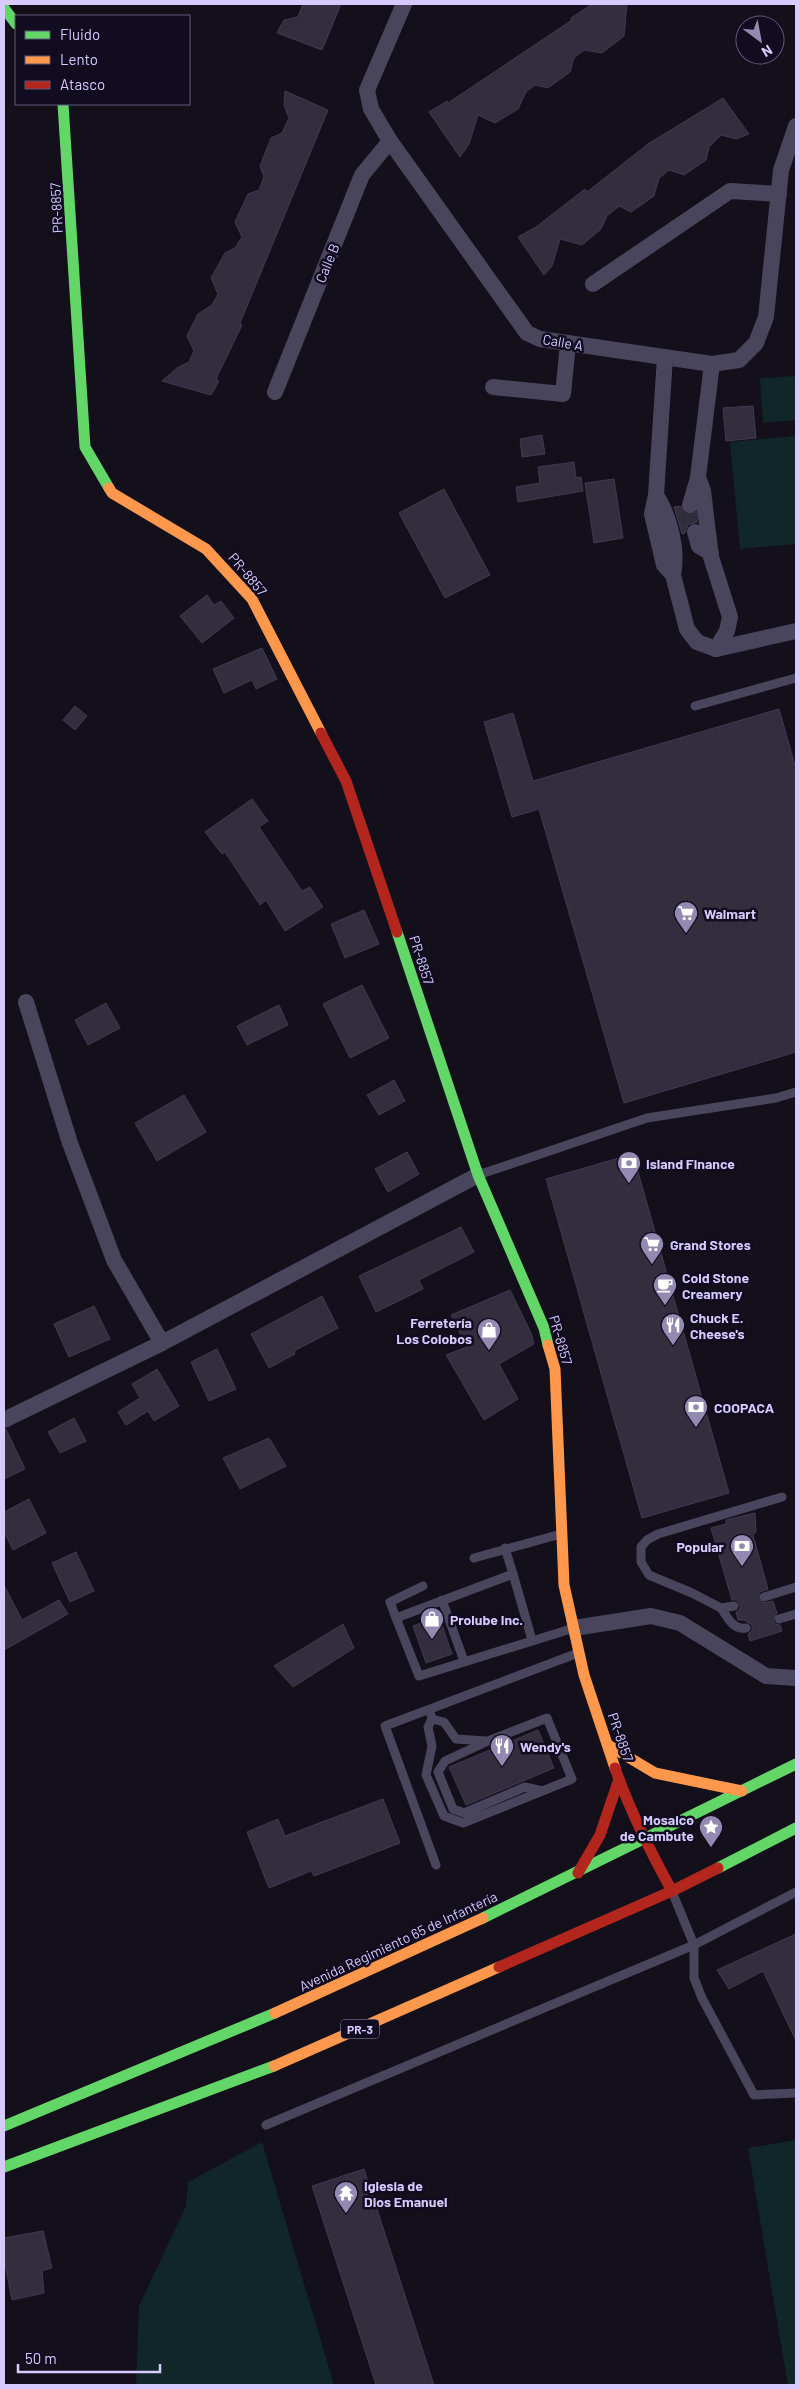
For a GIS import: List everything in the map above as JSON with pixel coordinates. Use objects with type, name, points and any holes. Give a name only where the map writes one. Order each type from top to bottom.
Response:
[{"type":"main road","points":[[4,8],[15,23]]},
{"type":"main road","name":"PR-8857","points":[[63,105],[85,447],[112,494],[206,549],[252,599],[346,781],[478,1175],[544,1328],[555,1369],[564,1585],[584,1675],[619,1780],[645,1841],[672,1891]]},
{"type":"main road","points":[[608,1745],[655,1773],[742,1791]]},
{"type":"main road","name":"Avenida Regimiento 65 de Infantería","points":[[4,2126],[268,2018],[454,1933],[645,1841],[796,1764]]},
{"type":"main road","points":[[578,1873],[600,1836],[619,1780]]},
{"type":"main road","name":"PR-3","points":[[4,2167],[285,2062],[672,1891],[796,1828]]},
{"type":"street","name":"Calle A","points":[[404,4],[367,90],[371,109],[390,141],[527,333],[540,339],[712,364],[740,360],[756,343],[766,317],[781,170],[796,126]]},
{"type":"street","name":"Calle B","points":[[276,392],[362,175],[390,141]]},
{"type":"street","points":[[593,284],[730,191],[779,194]]},
{"type":"street","points":[[493,387],[563,394],[568,343]]},
{"type":"street","points":[[665,357],[656,496],[652,514],[664,565],[673,576],[687,629],[697,642],[716,649],[796,631]]},
{"type":"street","points":[[690,505],[698,477],[712,364]]},
{"type":"street","points":[[698,477],[703,491],[710,553],[730,618],[727,631],[716,649]]},
{"type":"street","points":[[695,532],[699,546],[710,553]]},
{"type":"street","points":[[26,1002],[70,1143],[114,1260],[162,1343]]},
{"type":"street","points":[[4,1420],[162,1343],[478,1175]]},
{"type":"street","points":[[574,1628],[651,1616],[680,1623],[766,1676],[796,1678]]},
{"type":"lane","points":[[695,706],[796,678]]},
{"type":"lane","points":[[478,1175],[647,1118],[776,1098],[796,1092]]},
{"type":"lane","points":[[746,1628],[740,1629],[733,1625],[721,1608],[692,1592],[649,1575],[641,1562],[641,1546],[658,1534],[782,1496]]},
{"type":"lane","points":[[474,1558],[562,1534]]},
{"type":"lane","points":[[505,1548],[532,1640]]},
{"type":"lane","points":[[396,1618],[512,1574]]},
{"type":"lane","points":[[423,1586],[390,1602],[419,1676],[574,1628]]},
{"type":"lane","points":[[764,1597],[796,1587]]},
{"type":"lane","points":[[442,1600],[464,1661]]},
{"type":"lane","points":[[721,1608],[734,1606]]},
{"type":"lane","points":[[779,1619],[796,1614]]},
{"type":"lane","points":[[436,1865],[385,1726],[430,1715],[579,1652]]},
{"type":"lane","points":[[430,1715],[444,1722],[456,1739],[488,1741]]},
{"type":"lane","points":[[430,1715],[428,1727],[432,1746],[426,1775],[444,1816],[463,1823],[572,1779],[548,1718],[488,1741],[445,1761],[438,1772],[453,1809],[464,1813],[525,1787],[542,1791]]},
{"type":"lane","points":[[672,1891],[694,1945],[694,1978],[702,1998],[754,2095],[796,2093]]},
{"type":"lane","points":[[266,2125],[694,1945],[796,1892]]},
{"type":"green space","points":[[796,376],[796,420],[763,423],[760,378]]},
{"type":"green space","points":[[796,436],[796,544],[740,549],[730,442]]},
{"type":"green space","points":[[796,2140],[796,2385],[788,2385],[748,2148]]},
{"type":"green space","points":[[262,2142],[334,2385],[136,2385],[139,2306],[186,2206],[188,2182]]},
{"type":"building","points":[[303,4],[341,4],[322,50],[277,33],[284,20],[298,17]]},
{"type":"building","points":[[592,4],[627,4],[624,36],[602,53],[584,50],[574,58],[570,72],[548,88],[535,85],[526,92],[518,109],[495,123],[478,115],[469,144],[460,157],[429,112],[447,101],[448,103],[572,20],[571,18]]},
{"type":"building","points":[[285,91],[328,110],[240,323],[242,325],[216,379],[219,381],[211,395],[162,381],[177,368],[189,362],[194,351],[187,336],[198,314],[212,305],[218,294],[211,278],[225,253],[235,248],[242,237],[235,222],[248,194],[259,190],[264,177],[260,166],[271,138],[282,133],[289,118],[284,105]]},
{"type":"building","points":[[723,98],[749,134],[736,139],[721,135],[709,147],[706,160],[684,175],[669,170],[659,178],[654,196],[631,212],[619,206],[607,216],[601,229],[582,245],[560,239],[552,266],[544,275],[518,237],[536,227],[585,189],[587,192],[648,144]]},
{"type":"building","points":[[753,406],[756,438],[726,441],[723,408]]},
{"type":"building","points":[[542,435],[545,454],[522,457],[520,439]]},
{"type":"building","points":[[574,462],[576,478],[581,477],[583,491],[518,502],[516,487],[540,483],[538,467]]},
{"type":"building","points":[[614,479],[623,538],[594,543],[585,483]]},
{"type":"building","points":[[444,489],[490,575],[445,598],[399,513]]},
{"type":"building","points":[[680,506],[687,514],[696,513],[697,522],[688,525],[685,533],[682,534],[674,507]]},
{"type":"building","points":[[207,595],[214,605],[221,601],[234,618],[202,643],[180,616]]},
{"type":"building","points":[[262,648],[277,679],[256,689],[252,680],[224,693],[213,669]]},
{"type":"building","points":[[75,706],[87,716],[75,730],[63,720]]},
{"type":"building","name":"Walmart","points":[[779,709],[796,769],[796,1052],[624,1103],[539,809],[512,817],[484,722],[513,713],[533,781]]},
{"type":"building","points":[[252,799],[268,821],[259,827],[302,891],[310,887],[323,907],[285,931],[266,900],[260,905],[225,852],[222,854],[205,832]]},
{"type":"building","points":[[364,910],[379,944],[345,958],[331,924]]},
{"type":"building","points":[[362,985],[389,1038],[350,1058],[323,1004]]},
{"type":"building","points":[[106,1003],[120,1028],[88,1045],[75,1020]]},
{"type":"building","points":[[279,1005],[288,1025],[247,1045],[237,1026]]},
{"type":"building","points":[[394,1080],[405,1101],[379,1115],[367,1095]]},
{"type":"building","points":[[184,1095],[206,1132],[157,1161],[135,1123]]},
{"type":"building","points":[[407,1152],[419,1174],[388,1192],[375,1169]]},
{"type":"building","points":[[633,1154],[729,1493],[642,1518],[546,1179]]},
{"type":"building","points":[[461,1227],[474,1252],[419,1280],[423,1289],[376,1312],[359,1276]]},
{"type":"building","name":"Ferretería Los Colobos","points":[[510,1290],[531,1333],[534,1344],[499,1364],[518,1399],[484,1420],[446,1355],[467,1347],[451,1315]]},
{"type":"building","points":[[322,1296],[338,1328],[294,1351],[295,1354],[269,1368],[251,1334]]},
{"type":"building","points":[[94,1306],[110,1339],[69,1357],[54,1324]]},
{"type":"building","points":[[217,1349],[236,1389],[209,1401],[191,1362]]},
{"type":"building","points":[[157,1369],[179,1406],[154,1421],[148,1411],[126,1425],[118,1412],[140,1398],[132,1384]]},
{"type":"building","points":[[74,1418],[86,1441],[60,1453],[48,1432]]},
{"type":"building","points":[[6,1429],[25,1469],[4,1479],[4,1430]]},
{"type":"building","points":[[269,1438],[286,1466],[240,1489],[223,1458]]},
{"type":"building","points":[[29,1499],[46,1533],[13,1550],[4,1532],[4,1512]]},
{"type":"building","name":"Popular","points":[[755,1513],[756,1532],[753,1535],[768,1589],[760,1592],[758,1598],[763,1603],[773,1601],[777,1613],[773,1620],[775,1624],[780,1625],[782,1631],[750,1641],[748,1634],[752,1631],[752,1625],[744,1620],[738,1620],[736,1612],[740,1609],[740,1605],[737,1600],[732,1600],[711,1528],[726,1524],[726,1520]]},
{"type":"building","points":[[76,1552],[94,1591],[70,1602],[52,1563]]},
{"type":"building","points":[[4,1585],[22,1620],[59,1600],[68,1614],[4,1650]]},
{"type":"building","name":"Prolube Inc.","points":[[439,1616],[452,1654],[426,1663],[413,1626]]},
{"type":"building","points":[[343,1624],[354,1648],[293,1687],[274,1666]]},
{"type":"building","name":"Wendy's","points":[[538,1730],[554,1768],[466,1805],[449,1767]]},
{"type":"building","points":[[383,1799],[400,1843],[314,1876],[311,1871],[269,1888],[247,1832],[278,1819],[285,1836]]},
{"type":"building","points":[[796,1934],[796,2041],[763,1971],[729,1989],[717,1970]]},
{"type":"building","points":[[364,2169],[434,2385],[376,2385],[312,2186]]},
{"type":"building","points":[[43,2231],[52,2268],[42,2271],[44,2293],[12,2300],[4,2259],[4,2238]]},
{"type":"tunnel","points":[[690,505],[695,532]]},
{"type":"traffic: fast","points":[[4,8],[15,23]]},
{"type":"traffic: fast","points":[[63,105],[85,447],[109,488]]},
{"type":"traffic: fast","points":[[397,932],[478,1175],[544,1328],[548,1345]]},
{"type":"traffic: fast","points":[[483,1918],[796,1764]]},
{"type":"traffic: fast","points":[[718,1868],[796,1828]]},
{"type":"traffic: fast","points":[[4,2126],[275,2013]]},
{"type":"traffic: fast","points":[[4,2167],[274,2066]]},
{"type":"traffic: slow","points":[[109,488],[112,493],[206,549],[252,599],[321,733]]},
{"type":"traffic: slow","points":[[548,1345],[555,1369],[564,1585],[584,1675],[615,1768]]},
{"type":"traffic: slow","points":[[608,1745],[655,1773],[742,1791]]},
{"type":"traffic: slow","points":[[275,2013],[483,1918]]},
{"type":"traffic: slow","points":[[274,2066],[499,1967]]},
{"type":"traffic: jam","points":[[321,733],[346,781],[397,932]]},
{"type":"traffic: jam","points":[[615,1768],[641,1831],[672,1891]]},
{"type":"traffic: jam","points":[[578,1873],[600,1835],[619,1779]]},
{"type":"traffic: jam","points":[[499,1967],[672,1891],[718,1868]]},
{"type":"place","name":"Walmart","points":[[686,934]]},
{"type":"place","name":"Island Finance","points":[[629,1184]]},
{"type":"place","name":"Grand Stores","points":[[652,1265]]},
{"type":"place","name":"Cold Stone Creamery","points":[[665,1306]]},
{"type":"place","name":"Chuck E. Cheese's","points":[[673,1346]]},
{"type":"place","name":"Ferretería Los Colobos","points":[[489,1351]]},
{"type":"place","name":"COOPACA","points":[[696,1428]]},
{"type":"place","name":"Popular","points":[[742,1567]]},
{"type":"place","name":"Prolube Inc.","points":[[432,1640]]},
{"type":"place","name":"Wendy's","points":[[502,1767]]},
{"type":"place","name":"Mosaico de Cambute","points":[[711,1848]]},
{"type":"place","name":"Iglesia de Dios Emanuel","points":[[346,2214]]}]
